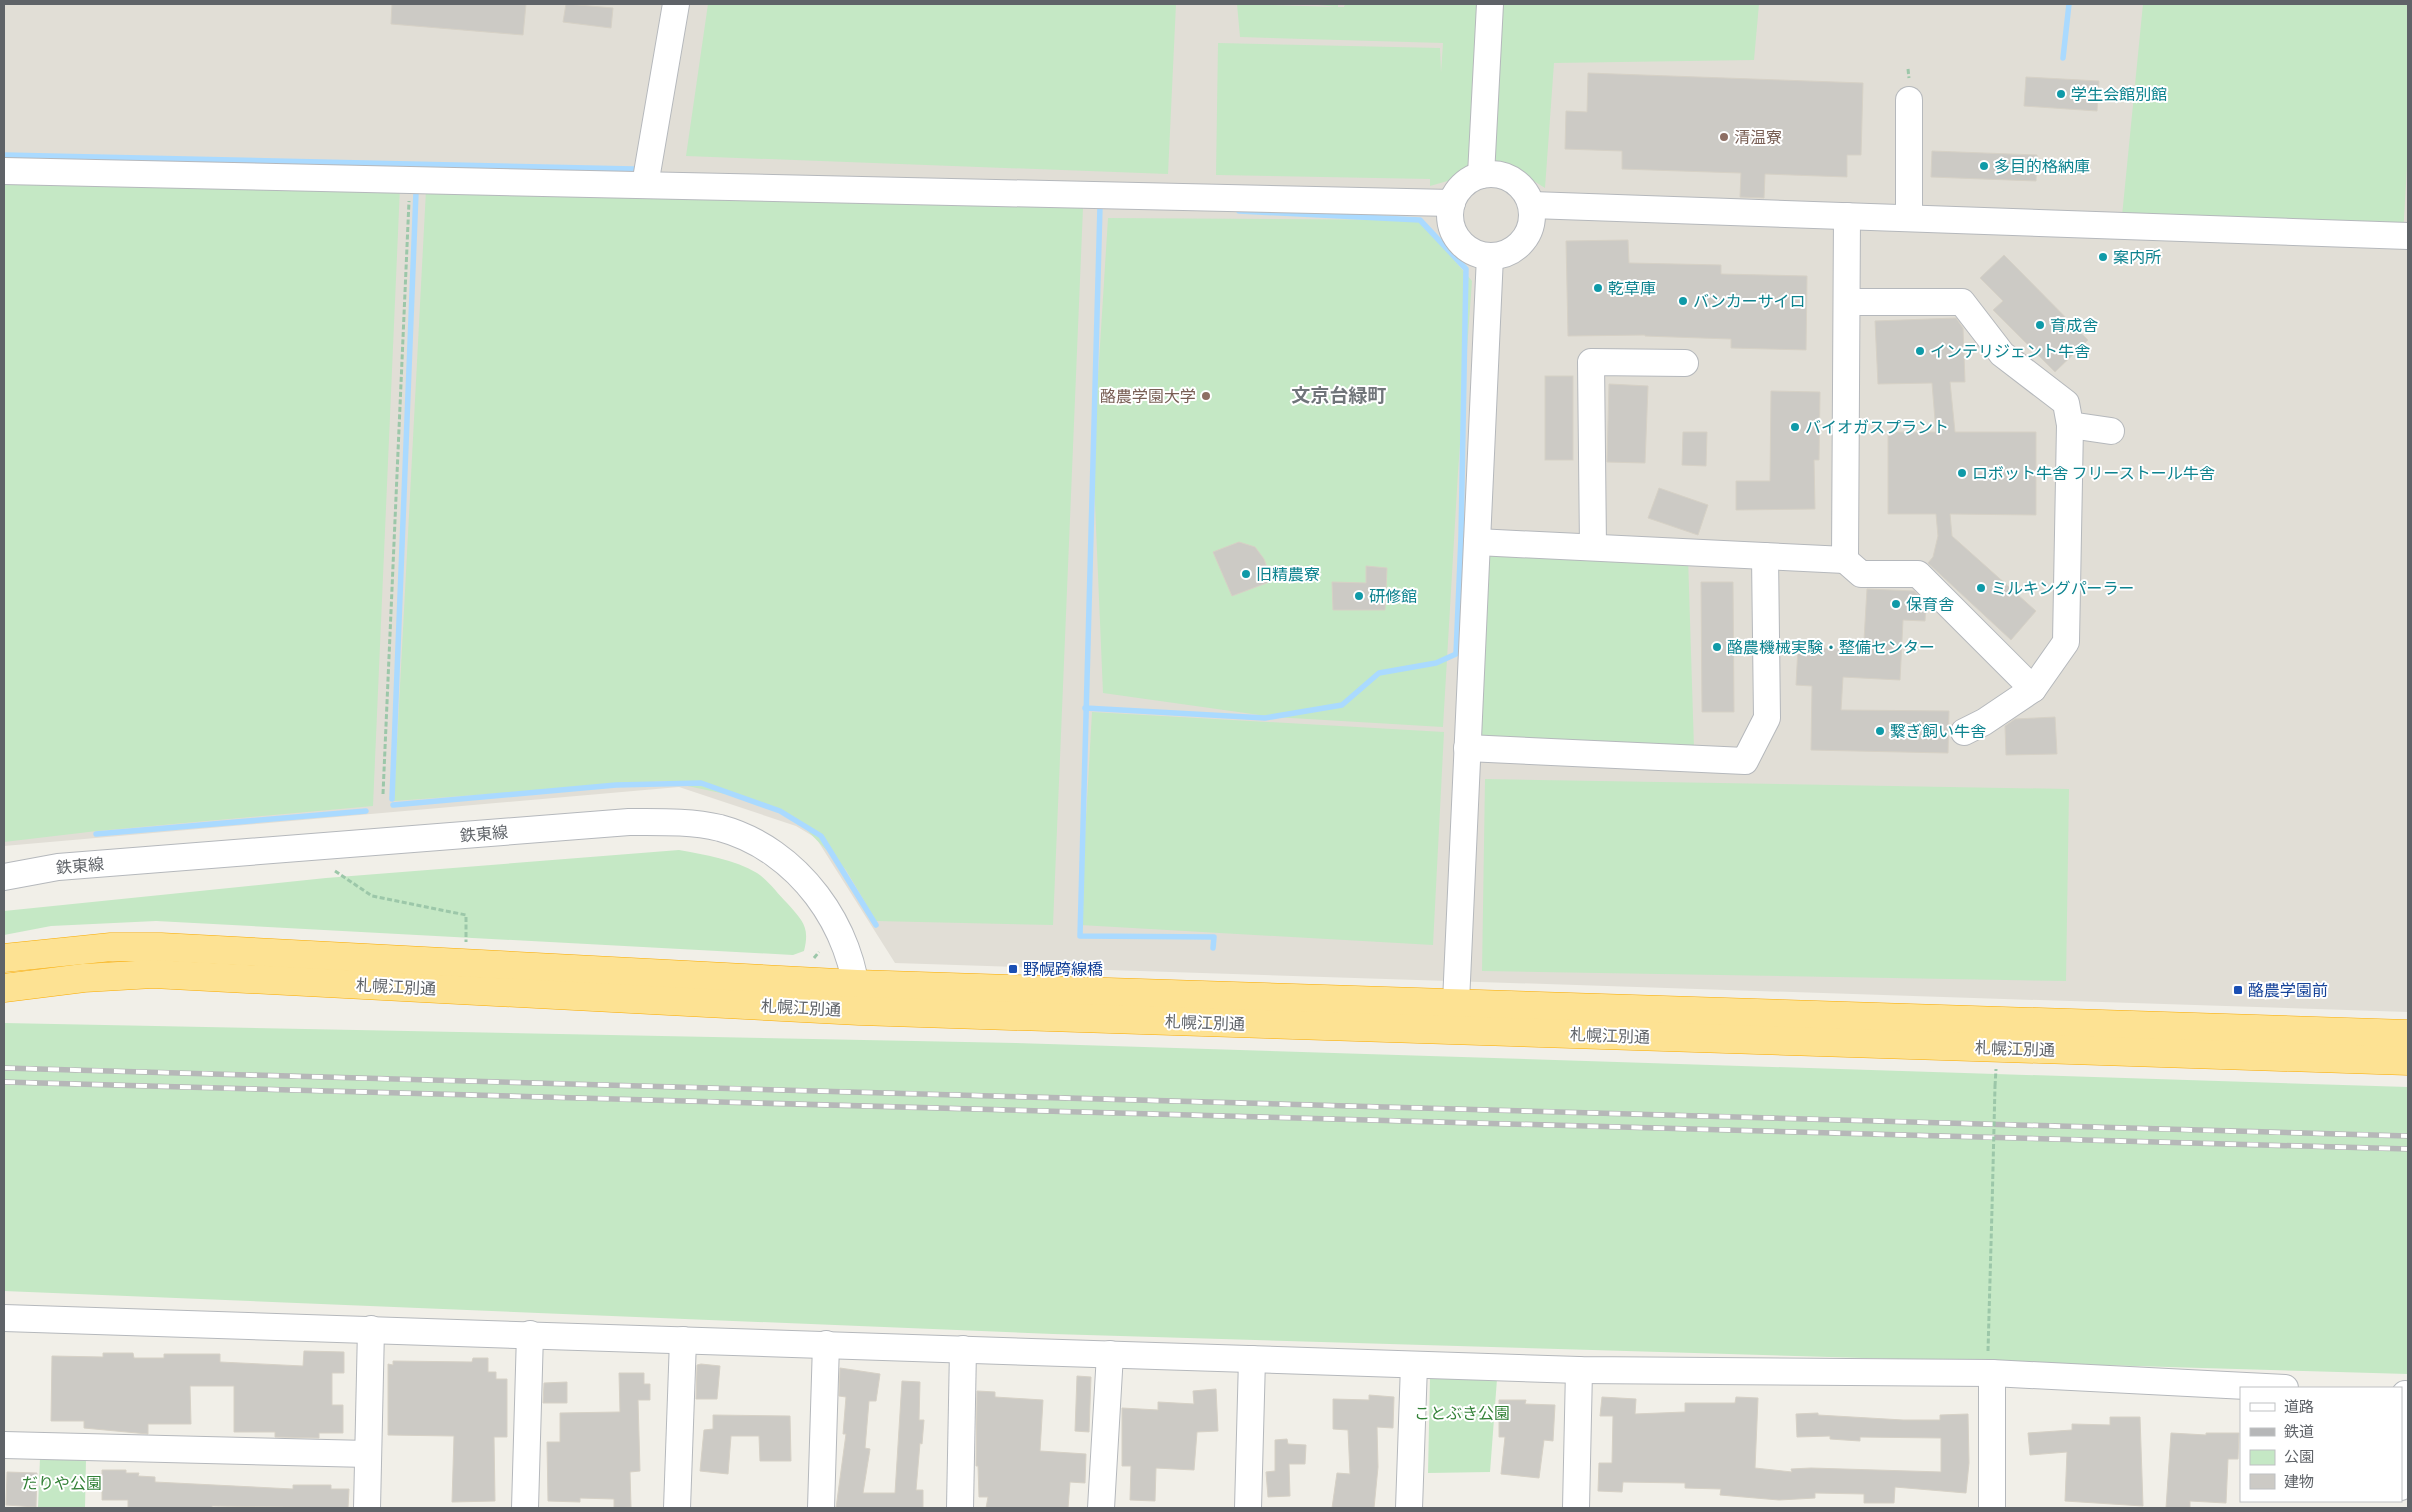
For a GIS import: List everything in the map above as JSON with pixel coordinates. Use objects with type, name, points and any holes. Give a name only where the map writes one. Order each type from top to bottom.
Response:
[{"type":"highway","name":"札幌江別通","points":[[4,958],[112,947],[161,947],[857,984],[2408,1034]]},
{"type":"highway","name":"札幌江別通","points":[[4,988],[84,978],[153,974],[858,1011],[1455,1032],[2408,1061]]},
{"type":"street","points":[[645,185],[676,4]]},
{"type":"street","points":[[1481,175],[1490,4]]},
{"type":"street","points":[[1908,218],[1909,100]]},
{"type":"street","points":[[4,171],[1452,203]]},
{"type":"street","points":[[1494,174],[1512,180],[1527,193],[1532,205],[1533,218],[1530,230],[1524,241],[1514,249],[1503,254],[1490,256],[1472,251],[1458,239],[1449,218],[1452,203],[1458,191],[1468,181],[1481,175],[1494,174]]},
{"type":"street","points":[[1532,205],[2408,236]]},
{"type":"street","points":[[1845,560],[1847,216]]},
{"type":"street","points":[[1455,1032],[1490,256]]},
{"type":"street","points":[[1847,302],[1962,302],[2002,354],[2066,403],[2070,425],[2066,642],[2033,689],[1984,722],[1964,732]]},
{"type":"street","points":[[1593,547],[1591,362],[1685,363]]},
{"type":"street","points":[[2070,425],[2111,431]]},
{"type":"street","points":[[1477,542],[1845,560],[1861,574],[1918,574],[2033,689]]},
{"type":"street","points":[[1467,748],[1745,761],[1767,718],[1765,556]]},
{"type":"street","name":"鉄東線","points":[[4,877],[68,867],[630,822],[687,822],[720,828],[752,839],[803,878],[825,907],[842,940],[857,984],[858,1011]]},
{"type":"street","points":[[4,1318],[1579,1370],[1990,1366],[2272,1387]]},
{"type":"street","points":[[367,1508],[371,1329]]},
{"type":"street","points":[[525,1508],[530,1334]]},
{"type":"street","points":[[677,1508],[683,1340]]},
{"type":"street","points":[[821,1508],[826,1344]]},
{"type":"street","points":[[960,1508],[963,1349]]},
{"type":"street","points":[[1101,1508],[1110,1354]]},
{"type":"street","points":[[1248,1508],[1252,1359]]},
{"type":"street","points":[[1409,1508],[1414,1365]]},
{"type":"street","points":[[1990,1366],[1992,1508]]},
{"type":"street","points":[[1579,1370],[1576,1508],[1589,1508]]},
{"type":"street","points":[[2402,1464],[2405,1394]]},
{"type":"street","points":[[4,1445],[368,1454]]},
{"type":"path","points":[[383,794],[410,180]]},
{"type":"path","points":[[335,870],[372,896],[466,915],[466,947]]},
{"type":"path","points":[[1990,1366],[1996,1071]]},
{"type":"shaded area","name":"酪農学園大学","points":[[4,4],[2408,4],[2408,1012],[895,963],[816,838],[796,826],[679,787],[4,846]]},
{"type":"green space","points":[[708,4],[1176,4],[1168,174],[686,156]]},
{"type":"green space","points":[[1237,4],[1337,7],[1309,4],[1338,4],[1338,7],[1344,7],[1345,4],[1759,4],[1754,60],[1554,63],[1545,188],[1507,164],[1430,186],[1430,179],[1216,175],[1218,43],[1440,48],[1441,73],[1443,43],[1240,37]]},
{"type":"green space","points":[[2143,4],[2408,4],[2408,149],[2403,236],[2121,226]]},
{"type":"green space","points":[[4,172],[400,187],[373,806],[97,831],[4,842]]},
{"type":"green space","points":[[426,190],[1083,208],[1053,925],[876,921],[846,870],[795,818],[749,799],[664,781],[394,801]]},
{"type":"green space","points":[[1108,218],[1420,220],[1472,281],[1458,472],[1443,727],[1274,717],[1103,693],[1093,457]]},
{"type":"green space","points":[[1490,556],[1688,557],[1694,749],[1478,742]]},
{"type":"green space","points":[[1092,712],[1444,732],[1433,945],[1080,925]]},
{"type":"green space","points":[[1485,779],[2069,789],[2066,981],[1482,971]]},
{"type":"green space","points":[[679,850],[739,864],[761,876],[793,909],[804,925],[806,943],[804,951],[793,955],[156,921],[51,926],[4,935],[4,911],[326,878]]},
{"type":"green space","points":[[4,1023],[1016,1043],[2408,1087],[2408,1374],[1053,1334],[4,1291]]},
{"type":"green space","name":"ことぶき公園","points":[[1430,1378],[1497,1379],[1490,1472],[1428,1473]]},
{"type":"green space","name":"だりや公園","points":[[40,1458],[86,1459],[85,1508],[38,1508]]},
{"type":"building","points":[[392,4],[526,4],[523,35],[391,24]]},
{"type":"building","points":[[566,4],[613,8],[611,28],[563,22]]},
{"type":"building","name":"清温寮","points":[[1588,73],[1863,83],[1861,155],[1847,155],[1847,177],[1765,174],[1764,198],[1740,197],[1741,173],[1622,169],[1622,151],[1565,149],[1566,111],[1587,112]]},
{"type":"building","name":"学生会館別館","points":[[2026,77],[2099,81],[2097,111],[2024,106]]},
{"type":"building","name":"多目的格納庫","points":[[1932,151],[2037,155],[2036,181],[1931,177]]},
{"type":"building","points":[[1628,240],[1629,263],[1721,265],[1721,274],[1807,276],[1806,350],[1731,348],[1731,339],[1645,335],[1568,336],[1566,241]]},
{"type":"building","name":"育成舎","points":[[2004,255],[2088,340],[2055,372],[1993,310],[2003,301],[1980,278]]},
{"type":"building","points":[[1956,318],[1963,328],[1965,382],[1950,382],[1955,432],[2036,432],[2036,515],[1950,514],[1952,536],[2036,611],[2011,640],[1928,563],[1933,557],[1938,536],[1936,514],[1888,514],[1888,432],[1936,432],[1932,383],[1878,384],[1875,321]]},
{"type":"building","points":[[1545,376],[1573,376],[1573,460],[1545,460]]},
{"type":"building","points":[[1609,384],[1648,386],[1645,463],[1607,462]]},
{"type":"building","points":[[1771,391],[1820,392],[1819,460],[1814,460],[1815,509],[1736,510],[1736,481],[1770,481]]},
{"type":"building","points":[[1683,432],[1707,432],[1706,466],[1682,465]]},
{"type":"building","points":[[1659,488],[1708,505],[1698,535],[1648,518]]},
{"type":"building","name":"旧精農寮","points":[[1239,542],[1255,547],[1264,559],[1272,581],[1232,596],[1213,552]]},
{"type":"building","name":"研修館","points":[[1366,566],[1387,568],[1385,610],[1333,610],[1332,582],[1366,583]]},
{"type":"building","name":"酪農機械実験・整備センター","points":[[1701,582],[1733,582],[1734,712],[1702,712]]},
{"type":"building","points":[[1867,589],[1914,591],[1926,603],[1925,621],[1903,620],[1900,680],[1843,677],[1841,710],[1949,711],[1948,753],[1811,750],[1812,686],[1796,685],[1798,647],[1855,650],[1855,640],[1864,640]]},
{"type":"building","points":[[2055,717],[2057,754],[2006,755],[2005,726],[2015,719]]},
{"type":"building","points":[[304,1351],[344,1352],[344,1373],[332,1373],[332,1405],[343,1405],[343,1433],[319,1433],[319,1438],[275,1437],[275,1432],[234,1432],[234,1386],[190,1386],[191,1424],[148,1424],[148,1434],[84,1428],[84,1421],[51,1421],[52,1356],[103,1357],[103,1353],[133,1353],[134,1358],[164,1358],[164,1354],[220,1354],[220,1362],[303,1366]]},
{"type":"building","points":[[473,1358],[488,1358],[488,1372],[496,1372],[496,1379],[507,1379],[507,1437],[494,1437],[495,1501],[452,1502],[454,1436],[388,1435],[388,1364],[393,1365],[393,1361],[472,1362]]},
{"type":"building","points":[[697,1365],[720,1366],[717,1399],[696,1399]]},
{"type":"building","points":[[840,1368],[880,1374],[876,1401],[869,1401],[865,1448],[870,1449],[863,1493],[895,1493],[902,1381],[920,1382],[919,1420],[924,1420],[916,1490],[923,1490],[923,1508],[836,1508],[846,1434],[843,1434],[846,1397],[839,1396]]},
{"type":"building","points":[[619,1373],[644,1373],[644,1384],[650,1384],[650,1400],[638,1400],[640,1471],[630,1472],[631,1507],[614,1508],[614,1499],[580,1498],[580,1502],[548,1501],[547,1442],[560,1442],[560,1413],[620,1412]]},
{"type":"building","points":[[1077,1376],[1091,1377],[1089,1432],[1075,1431]]},
{"type":"building","points":[[567,1382],[567,1403],[543,1403],[544,1383]]},
{"type":"building","points":[[1216,1389],[1218,1431],[1197,1432],[1194,1470],[1156,1468],[1155,1501],[1130,1500],[1131,1466],[1122,1466],[1122,1408],[1158,1410],[1158,1402],[1194,1404],[1193,1391]]},
{"type":"building","points":[[977,1391],[995,1392],[995,1397],[1043,1400],[1040,1451],[1086,1454],[1085,1483],[1070,1482],[1068,1508],[986,1508],[988,1497],[979,1497],[978,1466],[976,1466]]},
{"type":"building","points":[[1369,1395],[1394,1397],[1393,1428],[1377,1427],[1378,1467],[1374,1508],[1332,1508],[1337,1473],[1350,1474],[1348,1430],[1333,1429],[1333,1399],[1369,1400]]},
{"type":"building","points":[[1602,1397],[1636,1399],[1635,1414],[1685,1412],[1685,1403],[1735,1403],[1736,1397],[1758,1398],[1755,1468],[1792,1472],[1791,1469],[1811,1468],[1941,1472],[1941,1438],[1860,1437],[1860,1441],[1830,1439],[1830,1436],[1797,1437],[1796,1414],[1818,1413],[1818,1415],[1903,1420],[1940,1420],[1940,1415],[1968,1414],[1969,1463],[1966,1493],[1895,1487],[1894,1503],[1864,1503],[1864,1494],[1815,1493],[1815,1498],[1779,1500],[1720,1495],[1721,1489],[1685,1488],[1685,1483],[1623,1482],[1622,1492],[1598,1491],[1599,1463],[1612,1463],[1613,1416],[1600,1416]]},
{"type":"building","points":[[1499,1400],[1526,1400],[1525,1404],[1555,1405],[1553,1441],[1544,1440],[1539,1478],[1501,1474],[1505,1437],[1499,1437]]},
{"type":"building","points":[[713,1415],[790,1416],[791,1461],[760,1461],[759,1436],[731,1436],[728,1474],[700,1471],[704,1430],[713,1429]]},
{"type":"building","points":[[2110,1417],[2140,1417],[2143,1506],[2065,1501],[2067,1452],[2030,1455],[2028,1433],[2072,1430],[2072,1424],[2110,1425]]},
{"type":"building","points":[[2171,1433],[2206,1435],[2206,1433],[2239,1433],[2238,1459],[2228,1459],[2226,1503],[2190,1501],[2190,1508],[2166,1508]]},
{"type":"building","points":[[1287,1439],[1288,1444],[1306,1445],[1305,1464],[1289,1464],[1290,1496],[1268,1497],[1266,1472],[1275,1471],[1275,1440]]},
{"type":"building","points":[[102,1470],[126,1470],[126,1473],[139,1473],[138,1476],[155,1477],[155,1482],[293,1489],[293,1485],[331,1485],[331,1489],[349,1489],[348,1508],[212,1506],[212,1508],[128,1508],[128,1500],[102,1500]]},
{"type":"building","points":[[7,1472],[37,1473],[36,1507],[6,1505]]},
{"type":"waterway","points":[[2063,58],[2069,4]]},
{"type":"waterway","points":[[4,155],[634,169]]},
{"type":"waterway","points":[[392,799],[416,192],[420,188]]},
{"type":"waterway","points":[[1100,206],[1080,936],[1214,937],[1213,948]]},
{"type":"waterway","points":[[1085,708],[1265,718],[1342,705],[1379,673],[1436,663],[1456,654],[1461,537],[1466,269],[1420,220],[1239,211]]},
{"type":"waterway","points":[[393,805],[616,785],[701,783],[780,811],[821,836],[876,925]]},
{"type":"waterway","points":[[96,834],[366,811]]},
{"type":"railway","points":[[4,1068],[2408,1136]]},
{"type":"railway","points":[[4,1082],[2408,1149]]},
{"type":"place","name":"学生会館別館","points":[[2061,94]]},
{"type":"place","name":"清温寮","points":[[1724,137]]},
{"type":"place","name":"多目的格納庫","points":[[1984,166]]},
{"type":"place","name":"案内所","points":[[2103,257]]},
{"type":"place","name":"乾草庫","points":[[1598,288]]},
{"type":"place","name":"バンカーサイロ","points":[[1683,301]]},
{"type":"place","name":"育成舎","points":[[2040,325]]},
{"type":"place","name":"インテリジェント牛舎","points":[[1920,351]]},
{"type":"place","name":"酪農学園大学","points":[[1206,396]]},
{"type":"place","name":"バイオガスプラント","points":[[1795,427]]},
{"type":"place","name":"ロボット牛舎 フリーストール牛舎","points":[[1962,473]]},
{"type":"place","name":"旧精農寮","points":[[1246,574]]},
{"type":"place","name":"ミルキングパーラー","points":[[1981,588]]},
{"type":"place","name":"研修館","points":[[1359,596]]},
{"type":"place","name":"保育舎","points":[[1896,604]]},
{"type":"place","name":"酪農機械実験・整備センター","points":[[1717,647]]},
{"type":"place","name":"繋ぎ飼い牛舎","points":[[1880,731]]},
{"type":"place","name":"野幌跨線橋","points":[[1013,969]]},
{"type":"place","name":"酪農学園前","points":[[2238,990]]},
{"type":"district","name":"文京台緑町","points":[[1339,395]]}]
